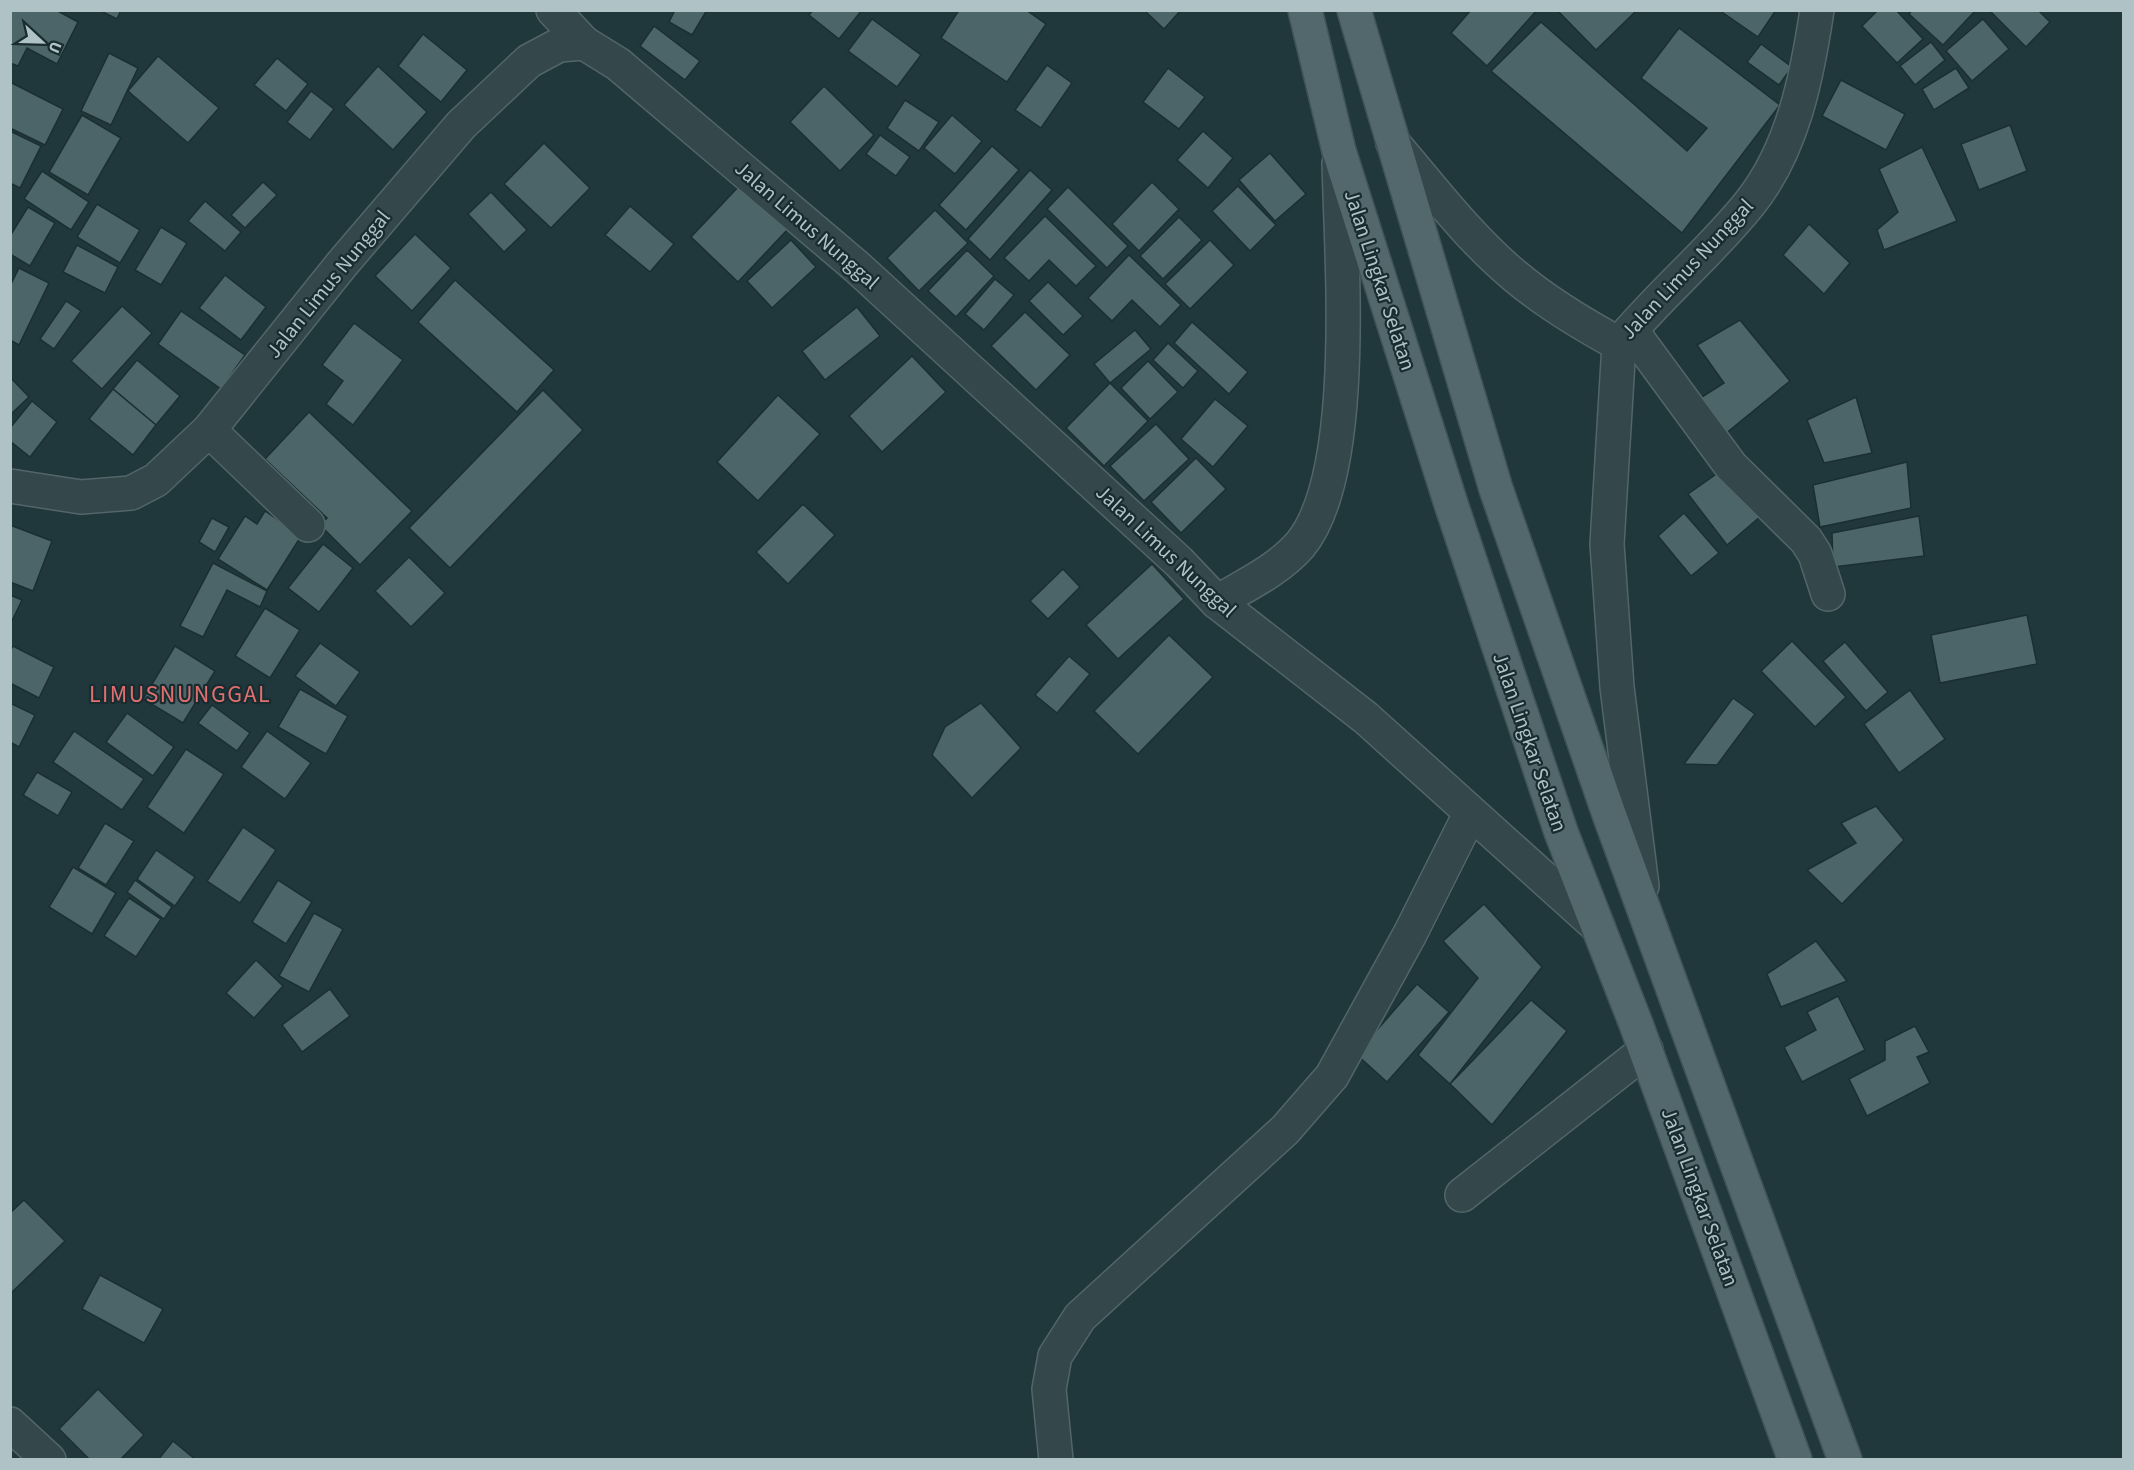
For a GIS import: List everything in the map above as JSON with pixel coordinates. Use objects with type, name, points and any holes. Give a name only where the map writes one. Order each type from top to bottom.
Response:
[{"type":"main road","name":"Jalan Lingkar Selatan","points":[[1305,10],[1339,151],[1455,516],[1561,832],[1646,1050],[1796,1460]]},
{"type":"main road","points":[[1354,10],[1496,489],[1646,917],[1815,1372],[1845,1460]]},
{"type":"street","points":[[553,10],[584,43]]},
{"type":"street","name":"Jalan Limus Nunggal","points":[[1394,143],[1473,235],[1514,275],[1569,318],[1625,337],[1751,202],[1771,170],[1799,104],[1817,10]]},
{"type":"street","name":"Jalan Limus Nunggal","points":[[10,486],[81,496],[131,493],[156,480],[209,430],[342,264],[461,125],[529,61],[559,45],[584,43],[618,64],[857,267],[1179,562],[1217,602],[1366,718],[1598,927]]},
{"type":"street","points":[[1217,602],[1279,565],[1300,544],[1318,516],[1331,473],[1344,339],[1339,151]]},
{"type":"street","points":[[1625,337],[1731,466],[1806,540],[1815,554],[1828,594]]},
{"type":"street","points":[[1625,337],[1607,544],[1617,687],[1646,917]]},
{"type":"street","points":[[209,430],[308,525]]},
{"type":"street","points":[[1056,1460],[1049,1389],[1054,1356],[1080,1317],[1285,1130],[1332,1076],[1410,934],[1470,814]]},
{"type":"street","points":[[1462,1195],[1646,1050]]},
{"type":"street","points":[[10,1424],[49,1460]]},
{"type":"building","points":[[10,10],[56,10],[78,22],[57,64],[27,48],[18,66],[10,63]]},
{"type":"building","points":[[99,10],[121,10],[117,19]]},
{"type":"building","points":[[675,10],[707,10],[692,35],[669,22]]},
{"type":"building","points":[[813,10],[862,10],[839,39],[809,15]]},
{"type":"building","points":[[959,10],[1026,10],[1046,24],[1007,82],[941,38]]},
{"type":"building","points":[[1144,10],[1181,10],[1164,29]]},
{"type":"building","points":[[1471,10],[1537,10],[1487,66],[1451,33]]},
{"type":"building","points":[[1557,10],[1635,10],[1636,11],[1596,50]]},
{"type":"building","points":[[1719,10],[1776,10],[1758,37]]},
{"type":"building","points":[[1878,10],[1896,10],[1923,39],[1897,63],[1862,26]]},
{"type":"building","points":[[1912,10],[1975,11],[1943,45],[1909,14]]},
{"type":"building","points":[[1989,10],[2038,10],[2050,22],[2026,47]]},
{"type":"building","points":[[872,19],[921,55],[897,87],[848,51]]},
{"type":"building","points":[[1983,19],[2009,49],[1972,81],[1946,51]]},
{"type":"building","points":[[1541,22],[1687,151],[1707,128],[1641,78],[1679,28],[1780,105],[1682,233],[1491,71]]},
{"type":"building","points":[[654,26],[700,61],[685,80],[640,46]]},
{"type":"building","points":[[423,34],[467,70],[441,102],[398,66]]},
{"type":"building","points":[[1931,42],[1945,60],[1915,85],[1900,66]]},
{"type":"building","points":[[1761,44],[1792,67],[1779,85],[1747,62]]},
{"type":"building","points":[[109,53],[138,68],[111,125],[81,111]]},
{"type":"building","points":[[158,56],[219,108],[188,143],[128,91]]},
{"type":"building","points":[[277,58],[308,84],[286,111],[254,85]]},
{"type":"building","points":[[1047,65],[1072,83],[1041,128],[1015,110]]},
{"type":"building","points":[[378,66],[427,112],[393,150],[344,105]]},
{"type":"building","points":[[1168,68],[1205,97],[1179,129],[1143,102]]},
{"type":"building","points":[[1956,68],[1969,88],[1934,110],[1922,89]]},
{"type":"building","points":[[1841,80],[1905,114],[1886,150],[1822,116]]},
{"type":"building","points":[[10,82],[63,109],[45,145],[10,128]]},
{"type":"building","points":[[824,86],[874,135],[840,171],[790,122]]},
{"type":"building","points":[[311,91],[334,109],[310,140],[287,122]]},
{"type":"building","points":[[905,100],[939,122],[919,151],[887,128]]},
{"type":"building","points":[[82,115],[121,138],[88,195],[49,172]]},
{"type":"building","points":[[952,115],[982,141],[955,174],[924,148]]},
{"type":"building","points":[[2010,125],[2027,171],[1979,190],[1961,144]]},
{"type":"building","points":[[10,131],[41,146],[20,188],[10,183]]},
{"type":"building","points":[[1203,131],[1233,158],[1208,188],[1177,160]]},
{"type":"building","points":[[880,135],[910,157],[896,176],[866,154]]},
{"type":"building","points":[[544,143],[590,188],[551,228],[504,184]]},
{"type":"building","points":[[992,146],[1019,170],[966,230],[939,205]]},
{"type":"building","points":[[1922,147],[1957,221],[1884,250],[1877,230],[1898,212],[1879,169]]},
{"type":"building","points":[[1270,153],[1306,194],[1275,221],[1239,180]]},
{"type":"building","points":[[1030,170],[1052,190],[990,260],[968,239]]},
{"type":"building","points":[[42,171],[89,202],[71,230],[24,199]]},
{"type":"building","points":[[263,182],[277,195],[245,228],[231,215]]},
{"type":"building","points":[[1152,182],[1179,209],[1139,251],[1112,224]]},
{"type":"building","points":[[741,184],[788,229],[738,282],[691,237]]},
{"type":"building","points":[[1238,186],[1276,225],[1250,251],[1212,211]]},
{"type":"building","points":[[1068,187],[1128,246],[1107,268],[1047,209]]},
{"type":"building","points":[[491,192],[527,230],[504,252],[468,214]]},
{"type":"building","points":[[205,201],[241,232],[225,251],[188,221]]},
{"type":"building","points":[[97,204],[140,230],[120,263],[77,237]]},
{"type":"building","points":[[630,206],[674,244],[650,272],[605,235]]},
{"type":"building","points":[[28,207],[55,223],[30,266],[10,254],[10,236]]},
{"type":"building","points":[[935,210],[968,243],[919,291],[887,258]]},
{"type":"building","points":[[1045,216],[1096,266],[1076,286],[1049,260],[1029,281],[1004,258]]},
{"type":"building","points":[[1179,217],[1202,240],[1163,279],[1140,256]]},
{"type":"building","points":[[1809,224],[1850,263],[1824,294],[1783,255]]},
{"type":"building","points":[[161,227],[187,243],[161,285],[135,270]]},
{"type":"building","points":[[415,234],[451,268],[412,311],[375,276]]},
{"type":"building","points":[[791,240],[816,267],[772,308],[747,281]]},
{"type":"building","points":[[1210,240],[1234,265],[1190,309],[1165,284]]},
{"type":"building","points":[[77,245],[118,267],[105,293],[63,272]]},
{"type":"building","points":[[967,250],[994,276],[956,317],[928,291]]},
{"type":"building","points":[[1129,255],[1181,305],[1160,327],[1132,300],[1112,321],[1088,298]]},
{"type":"building","points":[[19,268],[49,283],[19,345],[10,340],[10,286]]},
{"type":"building","points":[[225,275],[266,307],[241,340],[199,308]]},
{"type":"building","points":[[995,279],[1014,295],[984,330],[965,314]]},
{"type":"building","points":[[455,280],[554,370],[517,412],[418,322]]},
{"type":"building","points":[[1048,282],[1083,316],[1063,335],[1029,301]]},
{"type":"building","points":[[66,301],[81,311],[54,349],[40,339]]},
{"type":"building","points":[[122,306],[152,333],[102,389],[71,361]]},
{"type":"building","points":[[857,307],[880,336],[825,380],[802,351]]},
{"type":"building","points":[[181,311],[245,355],[221,389],[158,344]]},
{"type":"building","points":[[1025,312],[1070,355],[1036,390],[991,346]]},
{"type":"building","points":[[1740,320],[1790,381],[1719,439],[1694,402],[1724,383],[1697,345]]},
{"type":"building","points":[[1192,322],[1248,372],[1229,394],[1174,343]]},
{"type":"building","points":[[354,323],[403,360],[353,425],[326,404],[343,381],[322,365]]},
{"type":"building","points":[[1135,330],[1151,349],[1110,383],[1094,364]]},
{"type":"building","points":[[1168,343],[1198,371],[1183,388],[1153,360]]},
{"type":"building","points":[[912,356],[946,392],[882,452],[849,416]]},
{"type":"building","points":[[137,360],[180,396],[156,425],[113,389]]},
{"type":"building","points":[[1148,361],[1178,392],[1150,419],[1121,388]]},
{"type":"building","points":[[10,377],[29,397],[10,415]]},
{"type":"building","points":[[1110,383],[1148,421],[1104,466],[1066,428]]},
{"type":"building","points":[[113,389],[156,425],[133,455],[89,419]]},
{"type":"building","points":[[543,390],[583,430],[450,568],[409,528]]},
{"type":"building","points":[[778,395],[820,434],[758,501],[717,462]]},
{"type":"building","points":[[1856,397],[1872,453],[1824,463],[1807,420]]},
{"type":"building","points":[[1215,399],[1248,426],[1213,467],[1181,439]]},
{"type":"building","points":[[32,401],[57,422],[30,457],[10,441],[10,428]]},
{"type":"building","points":[[309,412],[412,511],[360,565],[320,525],[327,518],[265,459]]},
{"type":"building","points":[[1156,424],[1189,459],[1144,501],[1110,466]]},
{"type":"building","points":[[1196,458],[1226,489],[1181,533],[1151,502]]},
{"type":"building","points":[[1907,462],[1911,508],[1820,527],[1813,485]]},
{"type":"building","points":[[1725,468],[1761,516],[1727,545],[1688,494]]},
{"type":"building","points":[[803,504],[835,535],[788,584],[756,552]]},
{"type":"building","points":[[265,511],[283,523],[305,530],[267,590],[218,559],[245,516],[257,524]]},
{"type":"building","points":[[1684,513],[1719,553],[1691,576],[1658,536]]},
{"type":"building","points":[[1919,516],[1924,556],[1833,567],[1832,533]]},
{"type":"building","points":[[212,518],[229,527],[215,552],[199,542]]},
{"type":"building","points":[[10,525],[52,541],[33,591],[10,582]]},
{"type":"building","points":[[323,544],[353,568],[319,612],[288,588]]},
{"type":"building","points":[[409,557],[445,593],[411,627],[375,591]]},
{"type":"building","points":[[213,563],[267,591],[260,607],[227,590],[203,637],[180,626]]},
{"type":"building","points":[[1152,564],[1184,599],[1118,659],[1086,625]]},
{"type":"building","points":[[1063,569],[1080,587],[1048,619],[1030,601]]},
{"type":"building","points":[[10,595],[22,600],[10,625]]},
{"type":"building","points":[[265,608],[300,630],[270,678],[235,656]]},
{"type":"building","points":[[2027,615],[2037,664],[1940,683],[1931,635]]},
{"type":"building","points":[[1169,635],[1213,677],[1138,754],[1094,711]]},
{"type":"building","points":[[1792,641],[1846,697],[1815,727],[1761,671]]},
{"type":"building","points":[[1845,642],[1888,692],[1866,711],[1823,661]]},
{"type":"building","points":[[320,643],[360,672],[336,706],[295,676]]},
{"type":"building","points":[[13,646],[54,667],[39,698],[10,683],[10,651]]},
{"type":"building","points":[[175,646],[215,671],[183,723],[143,699]]},
{"type":"building","points":[[1069,656],[1090,674],[1057,713],[1035,695]]},
{"type":"building","points":[[300,689],[348,716],[326,754],[278,727]]},
{"type":"building","points":[[1910,690],[1945,739],[1899,773],[1864,724]]},
{"type":"building","points":[[1733,698],[1755,714],[1717,765],[1684,764]]},
{"type":"building","points":[[10,703],[35,715],[19,747],[10,742]]},
{"type":"building","points":[[981,703],[1021,748],[972,798],[932,755],[945,727]]},
{"type":"building","points":[[212,705],[250,733],[237,751],[198,723]]},
{"type":"building","points":[[127,713],[174,747],[153,776],[106,742]]},
{"type":"building","points":[[74,731],[144,779],[122,810],[53,762]]},
{"type":"building","points":[[267,731],[311,763],[285,799],[241,767]]},
{"type":"building","points":[[186,749],[224,774],[184,833],[147,807]]},
{"type":"building","points":[[37,772],[72,792],[58,816],[23,795]]},
{"type":"building","points":[[1876,806],[1904,840],[1842,904],[1807,870],[1856,843],[1841,823]]},
{"type":"building","points":[[105,823],[134,841],[106,885],[78,868]]},
{"type":"building","points":[[243,827],[276,850],[240,903],[207,881]]},
{"type":"building","points":[[156,850],[195,877],[175,906],[137,879]]},
{"type":"building","points":[[73,867],[116,893],[92,934],[49,907]]},
{"type":"building","points":[[135,880],[172,907],[164,919],[127,892]]},
{"type":"building","points":[[278,880],[312,902],[286,944],[252,922]]},
{"type":"building","points":[[129,898],[161,919],[136,957],[104,936]]},
{"type":"building","points":[[1484,904],[1542,967],[1450,1084],[1418,1055],[1478,978],[1443,941]]},
{"type":"building","points":[[314,913],[343,929],[309,992],[279,976]]},
{"type":"building","points":[[1816,941],[1847,981],[1781,1007],[1767,974]]},
{"type":"building","points":[[256,960],[283,986],[254,1018],[226,993]]},
{"type":"building","points":[[1417,984],[1449,1012],[1387,1082],[1356,1054]]},
{"type":"building","points":[[330,989],[350,1016],[302,1052],[282,1025]]},
{"type":"building","points":[[1838,996],[1865,1050],[1802,1082],[1784,1047],[1816,1030],[1807,1012]]},
{"type":"building","points":[[1531,1000],[1567,1031],[1492,1125],[1450,1084]]},
{"type":"building","points":[[1915,1026],[1929,1052],[1917,1057],[1930,1083],[1867,1116],[1849,1079],[1885,1060],[1885,1041]]},
{"type":"building","points":[[24,1200],[65,1241],[10,1294],[10,1213]]},
{"type":"building","points":[[100,1275],[163,1309],[144,1343],[82,1309]]},
{"type":"building","points":[[98,1389],[144,1435],[120,1460],[90,1460],[59,1429]]},
{"type":"building","points":[[173,1441],[196,1460],[158,1460]]},
{"type":"district","name":"LIMUSNUNGGAL","points":[[180,694]]}]
